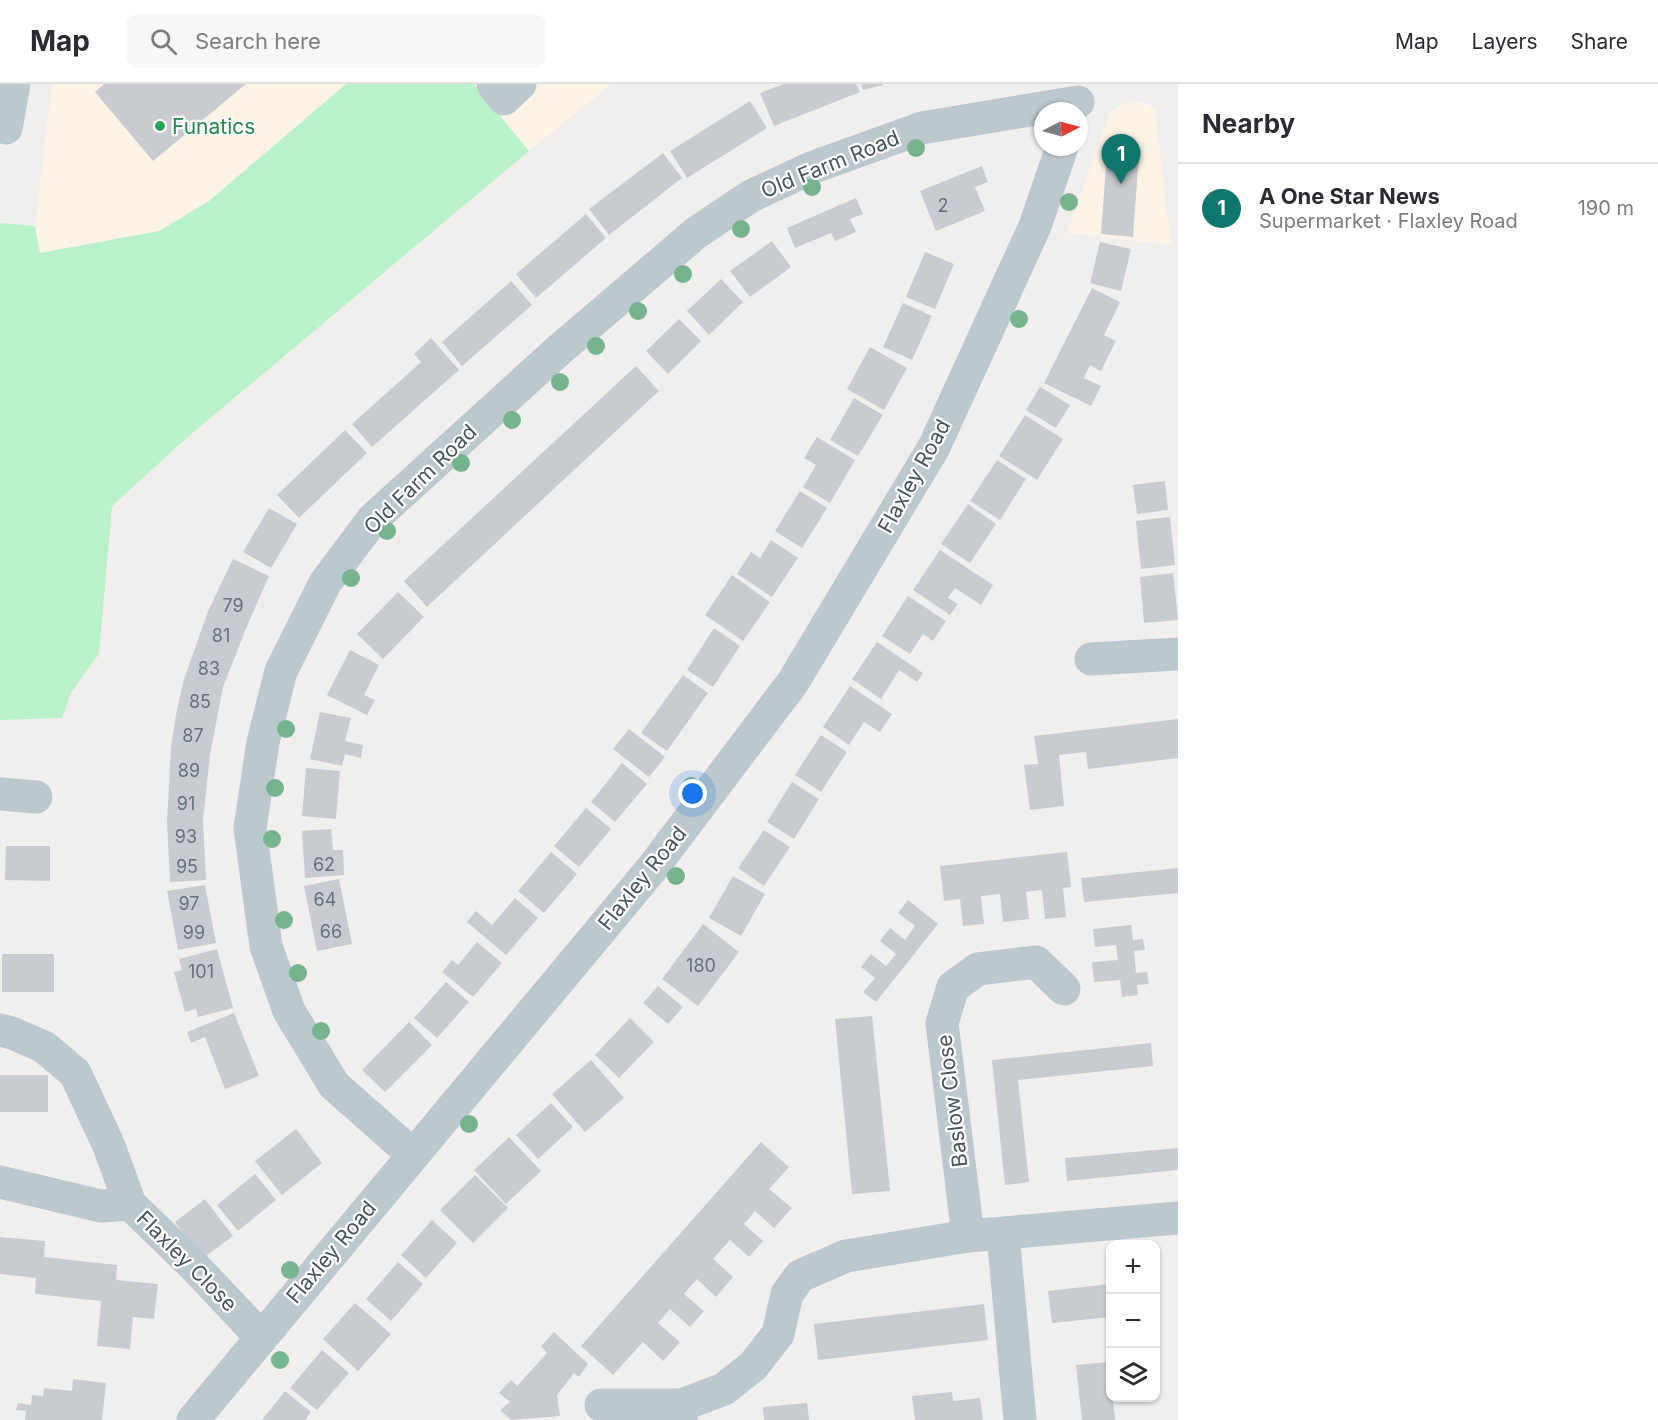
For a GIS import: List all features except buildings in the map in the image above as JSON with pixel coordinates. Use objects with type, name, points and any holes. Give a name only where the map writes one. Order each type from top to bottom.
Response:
[{"type":"street","points":[[6,128],[14,84]]},
{"type":"street","points":[[493,84],[504,99],[520,84]]},
{"type":"street","name":"Old Farm Road","points":[[412,1154],[334,1085],[289,1011],[266,946],[250,828],[263,741],[281,671],[325,583],[373,519],[559,350],[696,233],[751,196],[811,168],[922,128],[1080,99]]},
{"type":"street","name":"Flaxley Road","points":[[193,1420],[412,1154],[654,866],[793,682],[934,447],[1035,226],[1059,156]]},
{"type":"street","points":[[1091,659],[1178,654]]},
{"type":"street","points":[[0,794],[36,797]]},
{"type":"street","name":"Baslow Close","points":[[968,1236],[942,1023],[953,987],[978,969],[1036,962],[1064,989]]},
{"type":"street","points":[[0,1030],[12,1032],[44,1047],[75,1073],[110,1146],[130,1204]]},
{"type":"street","name":"Flaxley Close","points":[[0,1182],[101,1206],[130,1204],[193,1265],[261,1337]]},
{"type":"street","points":[[601,1405],[682,1413],[724,1389],[753,1366],[778,1334],[787,1294],[800,1276],[846,1256],[968,1236],[1178,1218]]},
{"type":"street","points":[[1003,1234],[1020,1420]]},
{"type":"shaded area","points":[[52,84],[346,84],[209,201],[159,231],[40,253],[35,226]]},
{"type":"shaded area","points":[[474,84],[611,84],[529,151]]},
{"type":"shaded area","points":[[1142,102],[1155,109],[1171,245],[1067,233],[1110,112],[1123,104]]},
{"type":"green space","points":[[346,84],[474,84],[529,151],[190,435],[112,506],[99,654],[71,693],[62,718],[0,720],[0,223],[35,226],[40,253],[159,231],[209,201]]},
{"type":"place","name":"Funatics","points":[[160,126]]},
{"type":"place","name":"A One Star News","points":[[1121,184]]}]
